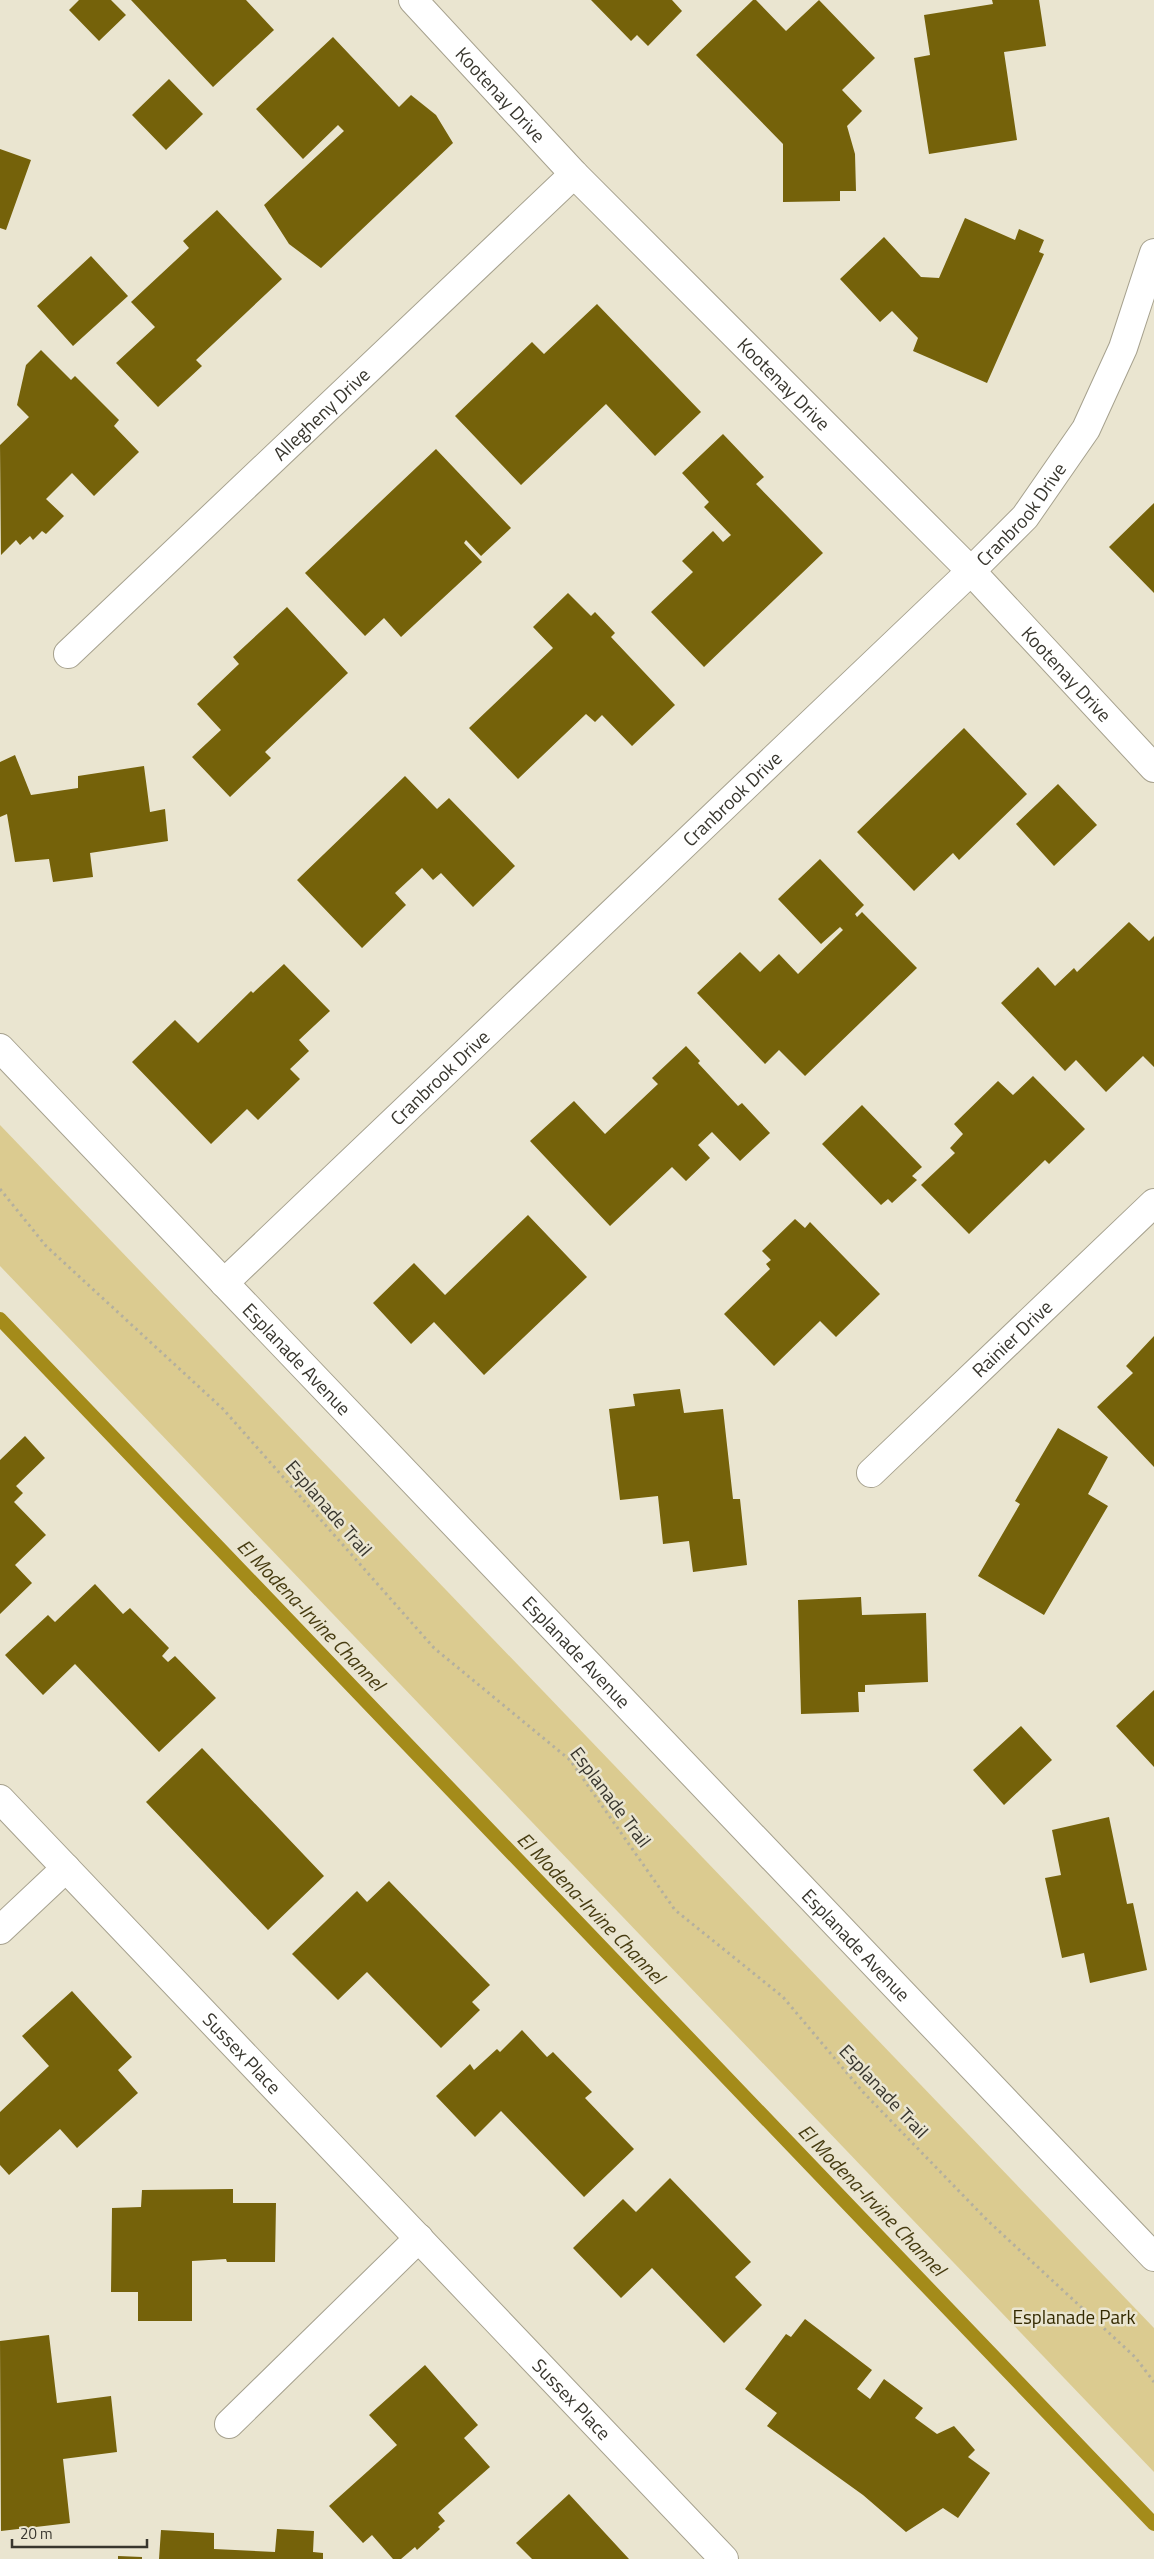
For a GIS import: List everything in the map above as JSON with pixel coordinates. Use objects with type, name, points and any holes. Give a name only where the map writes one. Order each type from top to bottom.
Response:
[{"type":"street","name":"Kootenay Drive","points":[[413,0],[574,174],[971,571],[1154,768]]},
{"type":"street","name":"Allegheny Drive","points":[[68,654],[574,174]]},
{"type":"street","name":"Cranbrook Drive","points":[[224,1283],[971,571],[1025,517],[1086,429],[1123,348],[1154,253]]},
{"type":"street","name":"Esplanade Avenue","points":[[0,1048],[1154,2256]]},
{"type":"street","name":"Rainier Drive","points":[[871,1473],[1154,1203]]},
{"type":"street","name":"Sussex Place","points":[[0,1799],[724,2559]]},
{"type":"street","points":[[0,1930],[66,1868]]},
{"type":"street","points":[[229,2424],[418,2238]]},
{"type":"path","name":"Esplanade Trail","points":[[0,1189],[46,1246],[223,1408],[434,1648],[570,1760],[675,1910],[783,1997],[862,2092],[987,2220],[1135,2357],[1154,2382]]},
{"type":"green space","name":"Esplanade Park","points":[[0,1125],[1154,2328],[1154,2472],[0,1266]]},
{"type":"building","points":[[79,0],[111,0],[126,15],[99,41],[69,10]]},
{"type":"building","points":[[131,0],[246,0],[274,30],[213,87]]},
{"type":"building","points":[[591,0],[672,0],[682,11],[648,46],[637,35],[631,41]]},
{"type":"building","points":[[753,0],[756,0],[786,31],[819,0],[875,58],[842,90],[862,111],[847,126],[855,154],[856,191],[840,191],[840,201],[783,202],[783,144],[696,55]]},
{"type":"building","points":[[992,0],[1039,0],[1046,46],[1004,52],[1017,140],[929,154],[914,58],[930,55],[924,15],[993,4]]},
{"type":"building","points":[[333,37],[399,107],[411,95],[436,115],[453,143],[321,268],[289,244],[264,205],[344,131],[338,125],[303,159],[256,109]]},
{"type":"building","points":[[169,79],[203,114],[166,150],[132,115]]},
{"type":"building","points":[[0,149],[31,160],[6,230],[0,228]]},
{"type":"building","points":[[217,210],[282,279],[196,360],[202,366],[158,407],[116,363],[155,327],[131,302],[189,248],[183,241]]},
{"type":"building","points":[[965,218],[1015,240],[1019,229],[1044,240],[1039,252],[1044,254],[987,383],[913,351],[918,338],[892,311],[880,322],[840,279],[884,237],[921,277],[939,278]]},
{"type":"building","points":[[91,256],[128,296],[73,346],[37,306]]},
{"type":"building","points":[[597,304],[701,412],[655,456],[606,404],[521,485],[455,416],[532,342],[544,354]]},
{"type":"building","points":[[41,350],[71,380],[75,376],[119,420],[114,426],[139,452],[94,496],[72,473],[46,499],[64,516],[46,534],[42,531],[33,540],[30,536],[20,545],[16,540],[1,555],[0,445],[29,417],[17,405],[26,365]]},
{"type":"building","points":[[723,434],[764,477],[756,484],[823,553],[704,667],[651,612],[693,572],[682,561],[713,531],[723,542],[731,535],[704,507],[709,502],[682,473]]},
{"type":"building","points":[[436,449],[511,528],[481,556],[466,540],[464,543],[482,562],[401,637],[384,618],[365,636],[305,573]]},
{"type":"building","points":[[1154,503],[1154,593],[1109,547]]},
{"type":"building","points":[[568,593],[591,616],[595,612],[615,633],[611,637],[675,705],[632,746],[602,715],[595,722],[586,714],[518,779],[469,728],[553,648],[533,627]]},
{"type":"building","points":[[287,607],[348,673],[265,752],[271,758],[230,797],[192,757],[221,730],[197,704],[239,664],[233,657]]},
{"type":"building","points":[[964,728],[1027,794],[959,860],[953,853],[914,891],[857,832]]},
{"type":"building","points":[[15,755],[31,795],[78,788],[78,776],[144,766],[150,812],[165,809],[168,841],[90,853],[93,877],[53,882],[49,859],[15,862],[7,814],[0,817],[0,762]]},
{"type":"building","points":[[405,776],[437,809],[449,798],[515,866],[473,907],[441,873],[433,880],[422,868],[395,893],[406,905],[362,948],[297,880]]},
{"type":"building","points":[[1058,784],[1097,825],[1054,866],[1016,824]]},
{"type":"building","points":[[820,859],[864,905],[855,914],[857,917],[862,912],[917,968],[805,1076],[779,1050],[765,1064],[697,993],[740,952],[760,972],[779,954],[798,974],[843,930],[840,927],[821,944],[778,899]]},
{"type":"building","points":[[1129,922],[1149,941],[1154,936],[1154,1067],[1143,1056],[1106,1092],[1076,1060],[1065,1071],[1001,1003],[1038,967],[1055,986],[1074,968],[1077,972]]},
{"type":"building","points":[[284,964],[330,1011],[299,1040],[309,1051],[290,1069],[300,1079],[258,1120],[247,1109],[211,1144],[132,1062],[175,1020],[198,1043],[251,991],[253,993]]},
{"type":"building","points":[[686,1046],[700,1061],[698,1063],[738,1106],[742,1103],[770,1133],[740,1161],[712,1132],[698,1145],[710,1158],[686,1181],[672,1167],[610,1226],[530,1141],[574,1101],[605,1134],[658,1084],[652,1078]]},
{"type":"building","points":[[1033,1076],[1085,1129],[1049,1164],[1045,1160],[969,1234],[921,1185],[955,1153],[950,1148],[963,1134],[954,1124],[998,1081],[1013,1095]]},
{"type":"building","points":[[862,1105],[922,1167],[912,1176],[917,1180],[892,1203],[888,1199],[881,1205],[822,1144]]},
{"type":"building","points":[[528,1215],[587,1277],[484,1375],[434,1322],[411,1344],[373,1303],[414,1263],[445,1295]]},
{"type":"building","points":[[795,1219],[805,1228],[810,1222],[880,1294],[836,1337],[820,1321],[774,1366],[724,1314],[770,1269],[766,1264],[771,1260],[762,1251]]},
{"type":"building","points":[[1154,1336],[1154,1467],[1097,1407],[1133,1373],[1126,1366]]},
{"type":"building","points":[[680,1389],[684,1413],[723,1409],[733,1499],[740,1499],[747,1565],[693,1572],[689,1541],[663,1544],[658,1496],[620,1500],[609,1409],[635,1406],[633,1394]]},
{"type":"building","points":[[1058,1428],[1108,1457],[1088,1494],[1108,1506],[1044,1615],[978,1576],[1020,1504],[1015,1501]]},
{"type":"building","points":[[25,1436],[45,1458],[16,1486],[23,1493],[14,1502],[46,1535],[15,1565],[32,1583],[0,1614],[0,1460]]},
{"type":"building","points":[[95,1584],[123,1614],[130,1608],[169,1648],[162,1656],[168,1662],[175,1656],[216,1698],[159,1752],[75,1664],[43,1695],[5,1655],[48,1615],[55,1622]]},
{"type":"building","points":[[861,1597],[862,1615],[926,1613],[928,1682],[865,1685],[865,1692],[858,1692],[859,1712],[801,1714],[798,1600]]},
{"type":"building","points":[[1154,1690],[1154,1767],[1116,1726]]},
{"type":"building","points":[[1021,1726],[1052,1760],[1004,1805],[973,1770]]},
{"type":"building","points":[[202,1748],[324,1876],[268,1930],[146,1802]]},
{"type":"building","points":[[1109,1817],[1127,1904],[1133,1903],[1147,1970],[1090,1983],[1084,1953],[1062,1958],[1045,1878],[1061,1875],[1052,1830]]},
{"type":"building","points":[[389,1881],[490,1985],[472,2002],[480,2010],[441,2048],[367,1972],[338,2000],[292,1954],[357,1891],[367,1902]]},
{"type":"building","points":[[72,1991],[132,2057],[118,2070],[138,2093],[77,2148],[60,2129],[9,2175],[0,2165],[0,2112],[49,2066],[22,2036]]},
{"type":"building","points":[[522,2030],[547,2057],[553,2052],[592,2092],[585,2098],[634,2149],[584,2197],[501,2111],[475,2137],[436,2096],[470,2064],[474,2070],[497,2049],[500,2052]]},
{"type":"building","points":[[670,2178],[751,2262],[735,2277],[762,2305],[724,2343],[652,2268],[621,2298],[573,2248],[623,2199],[636,2212]]},
{"type":"building","points":[[233,2189],[233,2203],[276,2203],[275,2262],[227,2262],[226,2259],[192,2261],[192,2321],[138,2321],[138,2292],[111,2292],[112,2208],[141,2207],[142,2190]]},
{"type":"building","points":[[805,2319],[872,2370],[857,2389],[870,2399],[884,2379],[923,2408],[915,2418],[937,2434],[954,2426],[975,2450],[968,2457],[990,2473],[958,2518],[943,2508],[906,2532],[863,2495],[767,2426],[777,2413],[745,2389],[786,2334],[791,2337]]},
{"type":"building","points":[[49,2335],[57,2403],[111,2396],[117,2452],[63,2459],[70,2523],[1,2531],[0,2341]]},
{"type":"building","points":[[425,2365],[478,2425],[464,2438],[490,2467],[438,2513],[445,2521],[438,2527],[440,2529],[417,2550],[415,2547],[401,2559],[393,2559],[372,2535],[363,2543],[329,2506],[397,2445],[369,2415]]},
{"type":"building","points":[[569,2494],[629,2559],[532,2559],[516,2543]]},
{"type":"building","points":[[277,2529],[314,2531],[313,2552],[323,2553],[323,2559],[159,2559],[161,2530],[214,2533],[214,2549],[275,2552]]},
{"type":"building","points":[[118,2556],[142,2557],[142,2559],[118,2559]]},
{"type":"waterway","name":"El Modena-Irvine Channel","points":[[0,1319],[1154,2524]]}]
